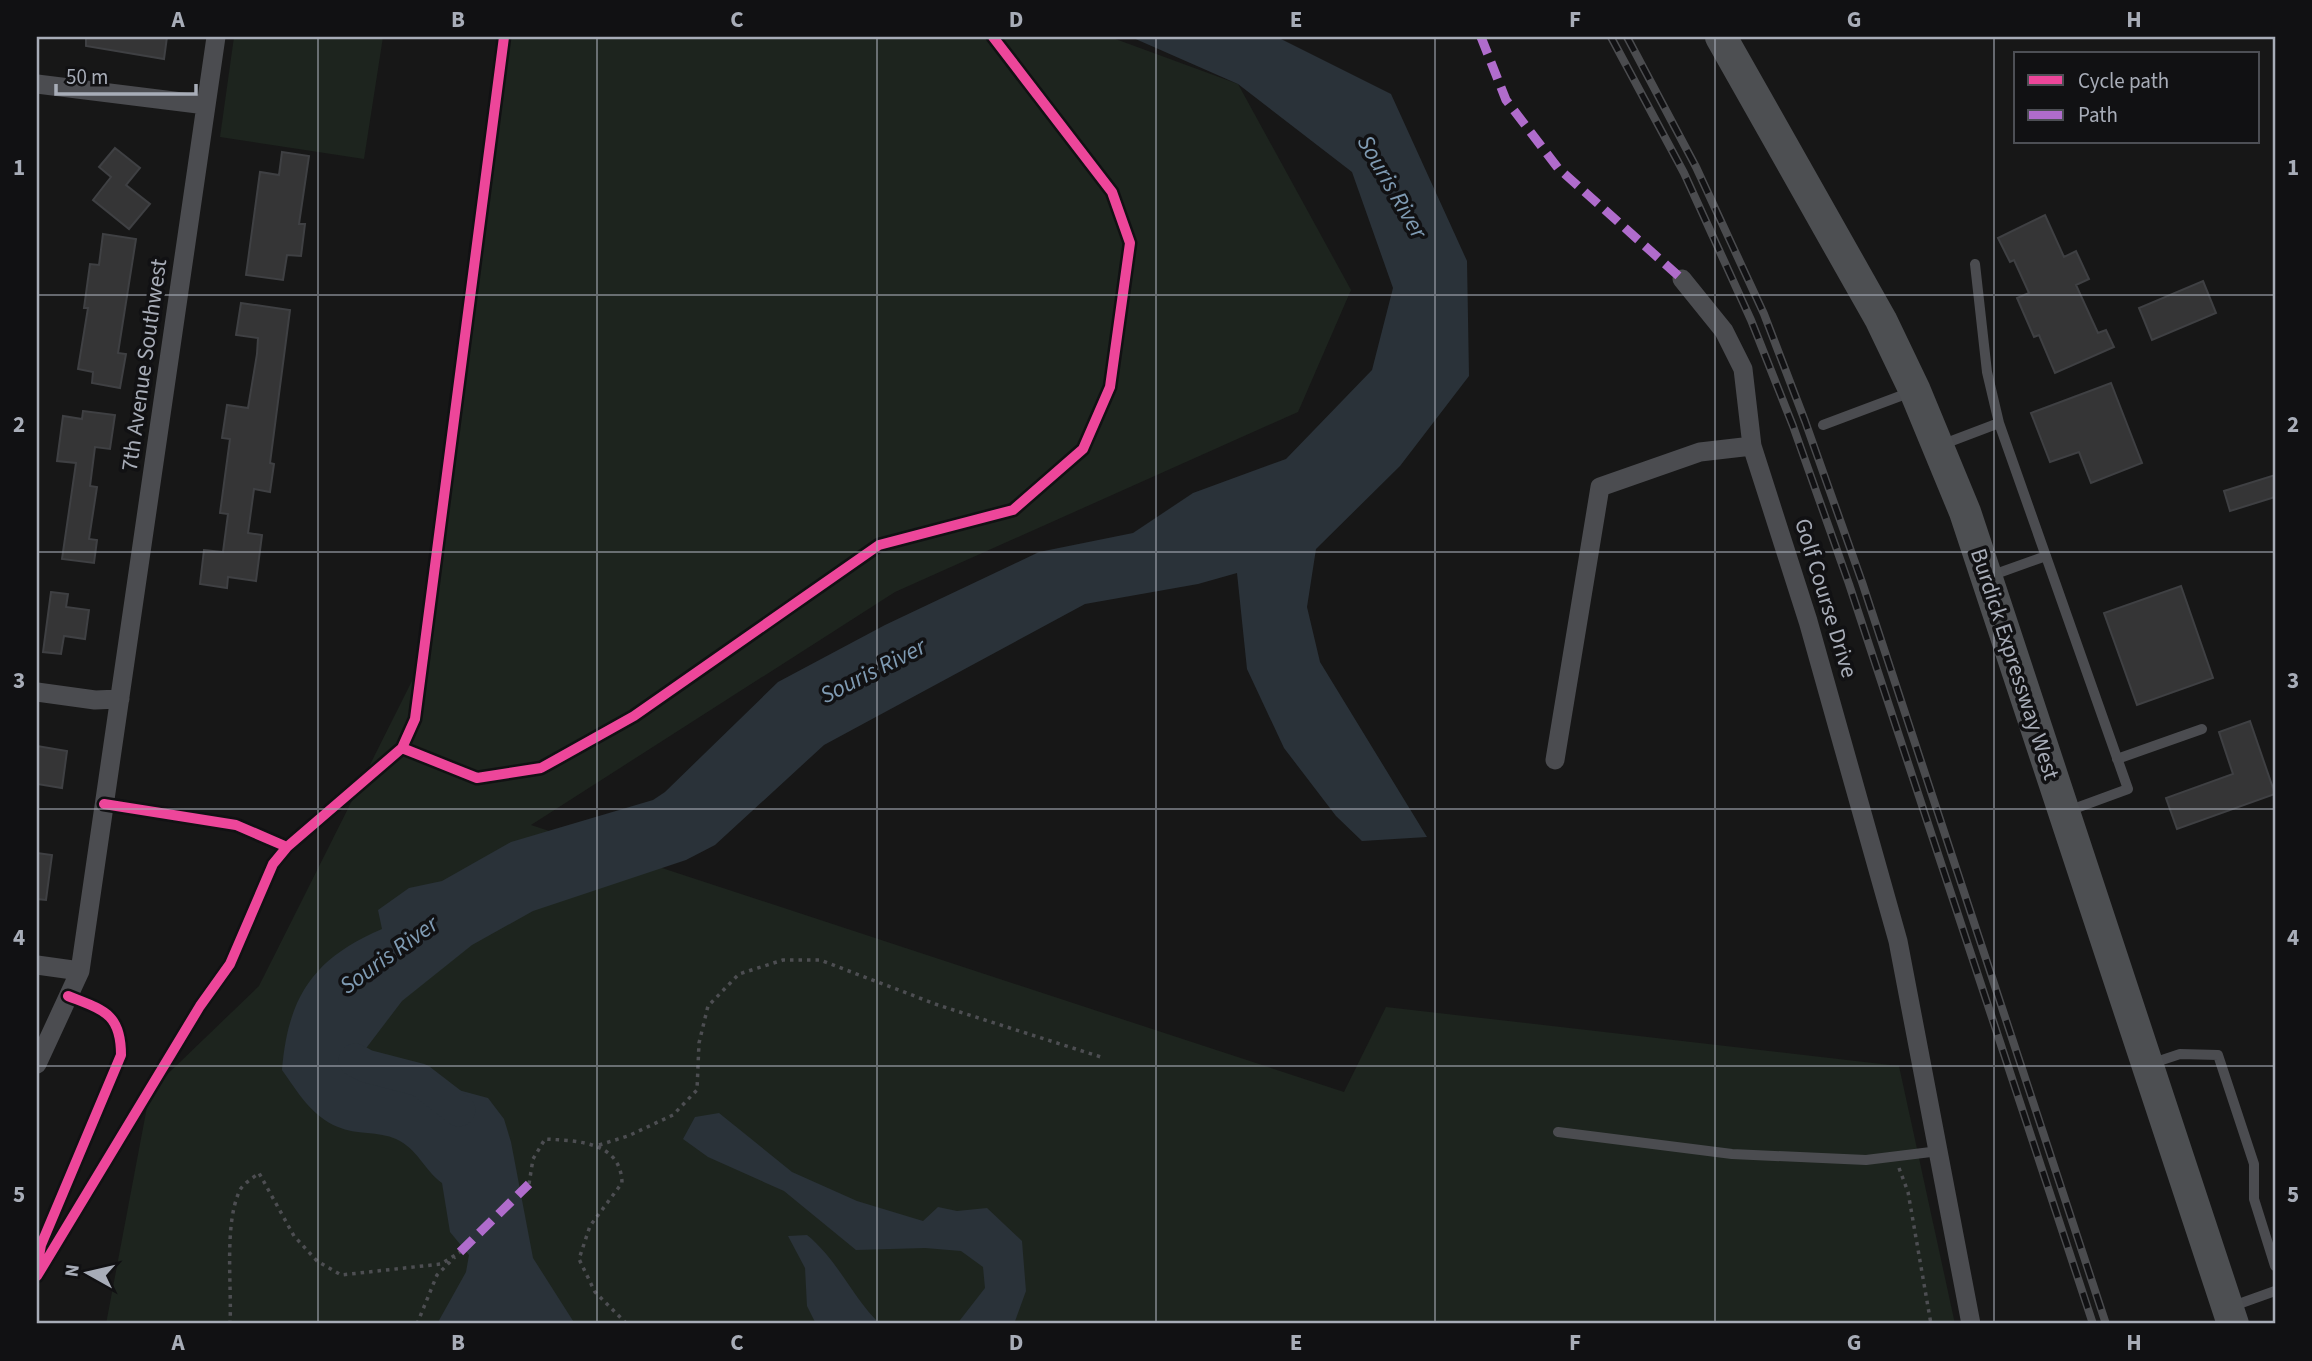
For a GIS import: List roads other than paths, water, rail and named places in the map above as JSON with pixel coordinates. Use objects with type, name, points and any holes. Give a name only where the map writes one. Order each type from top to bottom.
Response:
[{"type":"main road","name":"Burdick Expressway West","points":[[1721,37],[1843,250],[1914,391],[1965,512],[2230,1316]]},
{"type":"street","name":"7th Avenue Southwest","points":[[37,1064],[80,971],[216,37]]},
{"type":"street","points":[[37,83],[206,105]]},
{"type":"street","name":"Golf Course Drive","points":[[1682,279],[1724,331],[1743,369],[1752,446],[1808,621],[1898,941],[1970,1324]]},
{"type":"street","points":[[1555,760],[1600,487],[1700,452],[1752,446]]},
{"type":"street","points":[[37,692],[94,700],[120,699]]},
{"type":"street","points":[[37,965],[80,971]]},
{"type":"lane","points":[[1975,264],[1987,372],[1999,423],[2128,789],[2063,813]]},
{"type":"lane","points":[[1823,425],[1914,391]]},
{"type":"lane","points":[[1937,446],[1999,423]]},
{"type":"lane","points":[[1987,578],[2046,556]]},
{"type":"lane","points":[[2118,759],[2202,729]]},
{"type":"lane","points":[[2147,1065],[2180,1054],[2218,1055],[2254,1164],[2254,1199],[2275,1266]]},
{"type":"lane","points":[[1558,1132],[1732,1154],[1866,1160],[1939,1152]]},
{"type":"lane","points":[[2230,1316],[2275,1291]]},
{"type":"water","points":[[1131,37],[1277,37],[1391,94],[1467,261],[1469,376],[1400,466],[1316,549],[1307,607],[1320,662],[1427,837],[1362,841],[1336,816],[1284,748],[1247,669],[1237,573],[1198,584],[1085,604],[824,745],[715,845],[686,860],[533,911],[472,945],[402,1001],[364,1051],[399,1074],[488,1098],[504,1119],[511,1142],[533,1258],[575,1324],[437,1324],[466,1272],[469,1255],[450,1232],[442,1183],[404,1143],[382,1135],[345,1129],[320,1117],[282,1070],[285,1044],[298,1001],[322,967],[358,940],[382,929],[378,910],[409,888],[442,881],[511,842],[653,800],[665,792],[778,682],[885,625],[1039,552],[1133,533],[1193,493],[1286,459],[1372,370],[1393,288],[1352,172],[1238,84]]},
{"type":"water","points":[[719,1113],[792,1172],[857,1201],[923,1221],[938,1207],[957,1211],[987,1208],[1022,1241],[1026,1291],[1014,1324],[957,1324],[985,1288],[983,1267],[961,1251],[925,1248],[856,1250],[784,1191],[708,1157],[683,1139],[695,1117]]},
{"type":"water","points":[[807,1235],[828,1256],[880,1324],[816,1324],[807,1306],[805,1268],[788,1236]]},
{"type":"waterway","name":"Souris River","points":[[355,1060],[366,1066],[420,1080],[459,1110]]},
{"type":"railway","points":[[1611,37],[1684,173],[1751,320],[1793,426],[1849,584],[2093,1324]]},
{"type":"railway","points":[[1627,37],[1696,167],[1764,314],[1805,421],[1862,582],[2106,1324]]}]
